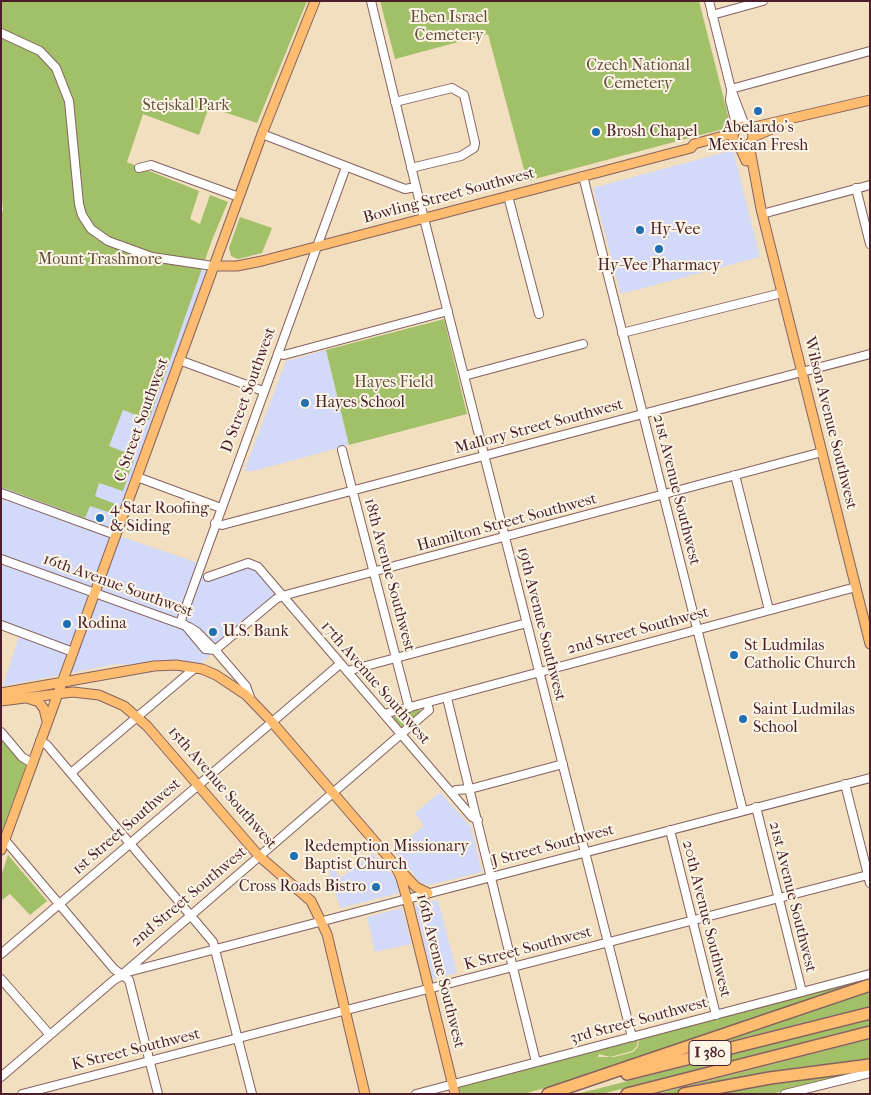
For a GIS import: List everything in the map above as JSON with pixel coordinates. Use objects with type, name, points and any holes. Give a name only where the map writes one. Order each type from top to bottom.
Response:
[{"type":"highway","points":[[549,1094],[870,984]]},
{"type":"highway","name":"I 380","points":[[549,1094],[870,1013]]},
{"type":"highway","name":"I 380","points":[[628,1094],[870,1032]]},
{"type":"highway","points":[[684,1094],[770,1078],[870,1065]]},
{"type":"main road","name":"C Street Southwest","points":[[1,850],[262,134],[315,1]]},
{"type":"main road","name":"Bowling Street Southwest","points":[[214,266],[246,266],[691,148],[698,149],[743,135],[782,126],[790,120],[870,100]]},
{"type":"main road","name":"Wilson Avenue Southwest","points":[[743,135],[743,151],[757,203],[762,211],[856,587],[866,617],[870,644]]},
{"type":"main road","name":"16th Avenue Southwest","points":[[59,688],[154,666],[176,665],[195,668],[224,679],[252,702],[272,722],[395,865],[407,899],[455,1094]]},
{"type":"main road","points":[[1,692],[59,688]]},
{"type":"main road","points":[[1,701],[23,698],[59,688]]},
{"type":"main road","name":"15th Avenue Southwest","points":[[59,688],[99,695],[116,702],[138,716],[259,856],[311,901],[322,921],[346,1011],[365,1094]]},
{"type":"main road","points":[[23,698],[39,702],[44,709],[47,722]]},
{"type":"main road","points":[[395,865],[416,887],[428,893]]},
{"type":"street","name":"19th Avenue Southwest","points":[[371,1],[411,168],[632,1037]]},
{"type":"street","points":[[708,1],[743,135]]},
{"type":"street","points":[[712,15],[763,1]]},
{"type":"street","points":[[1,33],[40,50],[56,68],[69,100],[79,204],[82,215],[91,229],[108,241],[152,257],[214,266]]},
{"type":"street","points":[[731,89],[870,51]]},
{"type":"street","points":[[395,102],[452,88],[464,95],[475,143],[474,148],[461,156],[411,168]]},
{"type":"street","points":[[262,134],[405,188],[416,187]]},
{"type":"street","points":[[139,168],[151,165],[239,197]]},
{"type":"street","name":"D Street Southwest","points":[[183,624],[215,524],[346,167]]},
{"type":"street","name":"21st Avenue Southwest","points":[[583,176],[743,811]]},
{"type":"street","points":[[762,211],[870,185]]},
{"type":"street","points":[[856,188],[870,244]]},
{"type":"street","points":[[508,196],[538,314]]},
{"type":"street","points":[[622,332],[782,293]]},
{"type":"street","points":[[278,353],[284,355],[448,311]]},
{"type":"street","points":[[464,376],[583,344]]},
{"type":"street","name":"Mallory Street Southwest","points":[[215,524],[222,525],[870,354]]},
{"type":"street","points":[[180,360],[263,391]]},
{"type":"street","name":"18th Avenue Southwest","points":[[342,450],[409,708]]},
{"type":"street","name":"Hamilton Street Southwest","points":[[215,650],[282,596],[822,452]]},
{"type":"street","points":[[735,475],[769,610]]},
{"type":"street","points":[[137,477],[221,508]]},
{"type":"street","points":[[1,493],[116,535]]},
{"type":"street","name":"16th Avenue Southwest","points":[[1,559],[183,624],[197,632],[215,650],[246,686],[252,702]]},
{"type":"street","name":"17th Avenue Southwest","points":[[208,577],[248,563],[253,564],[472,817],[478,820]]},
{"type":"street","name":"2nd Street Southwest","points":[[384,714],[856,587]]},
{"type":"street","points":[[347,671],[527,623]]},
{"type":"street","points":[[1,625],[73,652]]},
{"type":"street","name":"1st Street Southwest","points":[[1,954],[340,664]]},
{"type":"street","points":[[72,773],[195,668]]},
{"type":"street","points":[[447,698],[536,1062]]},
{"type":"street","name":"2nd Street Southwest","points":[[1,1077],[125,973],[127,968],[429,710],[428,703]]},
{"type":"street","points":[[1,732],[22,757],[32,763]]},
{"type":"street","points":[[40,741],[47,745],[72,773],[214,942],[252,1094]]},
{"type":"street","points":[[452,793],[456,790],[562,764]]},
{"type":"street","name":"J Street Southwest","points":[[125,973],[870,778]]},
{"type":"street","points":[[845,784],[870,883]]},
{"type":"street","name":"21st Avenue Southwest","points":[[756,807],[802,992]]},
{"type":"street","name":"20th Avenue Southwest","points":[[670,830],[716,1015]]},
{"type":"street","points":[[5,840],[114,969],[125,973],[129,980],[158,1094]]},
{"type":"street","name":"K Street Southwest","points":[[22,1094],[868,875]]},
{"type":"street","name":"3rd Street Southwest","points":[[416,1094],[870,974]]},
{"type":"street","points":[[1,979],[50,1035]]},
{"type":"street","points":[[786,1094],[870,1074]]},
{"type":"street","points":[[60,1084],[62,1094]]},
{"type":"shaded area","points":[[1,33],[95,227],[213,266],[116,535],[201,564],[198,575],[253,564],[281,595],[195,668],[116,664],[3,686],[21,630],[1,623],[1,214],[3,210]]},
{"type":"shaded area","points":[[733,150],[760,257],[621,294],[593,188]]},
{"type":"shaded area","name":"Hayes School","points":[[326,350],[349,445],[254,471],[244,471],[286,361]]},
{"type":"shaded area","points":[[440,792],[471,827],[482,872],[429,885],[421,883],[394,850],[424,826],[415,813]]},
{"type":"shaded area","points":[[372,853],[395,878],[399,893],[340,908],[329,871],[333,869],[341,878]]},
{"type":"shaded area","points":[[438,900],[457,973],[433,979],[415,905]]},
{"type":"shaded area","points":[[402,908],[411,944],[375,952],[367,917]]},
{"type":"green space","name":"Mount Trashmore","points":[[1,1],[307,1],[257,123],[209,107],[199,135],[143,114],[127,162],[199,191],[190,219],[200,224],[210,195],[228,202],[212,240],[149,420],[123,410],[109,446],[135,456],[123,491],[99,483],[95,496],[118,505],[114,514],[90,506],[85,518],[1,487],[1,214],[3,210],[1,190]]},
{"type":"green space","name":"Czech National Cemetery","points":[[380,1],[699,1],[731,127],[527,181],[488,34],[395,59]]},
{"type":"green space","points":[[240,217],[272,228],[262,253],[238,259],[231,256],[229,248]]},
{"type":"green space","name":"Hayes Field","points":[[444,319],[467,414],[349,445],[326,350]]},
{"type":"green space","points":[[419,709],[421,712],[403,728],[393,720],[394,716]]},
{"type":"green space","points":[[1,736],[26,766],[1,835]]},
{"type":"green space","points":[[8,855],[47,901],[30,915],[10,894],[1,901],[1,876]]},
{"type":"green space","points":[[870,978],[870,982],[563,1083],[523,1094],[461,1094],[459,1087],[638,1039],[637,1046],[632,1051],[610,1057],[633,1052],[638,1047],[639,1039]],"holes":[[[599,1054],[610,1057],[598,1057]]]},
{"type":"green space","points":[[870,987],[870,1006],[673,1055]]},
{"type":"green space","points":[[870,1019],[870,1025],[602,1094],[577,1094]]},
{"type":"green space","points":[[870,1039],[870,1063],[730,1083],[671,1094],[657,1094]]},
{"type":"green space","points":[[870,1068],[870,1072],[770,1094],[698,1094]]},
{"type":"place","name":"Abelardo's Mexican Fresh","points":[[758,111]]},
{"type":"place","name":"Brosh Chapel","points":[[596,132]]},
{"type":"place","name":"Hy-Vee","points":[[640,230]]},
{"type":"place","name":"Hy-Vee Pharmacy","points":[[659,249]]},
{"type":"place","name":"Hayes School","points":[[305,403]]},
{"type":"place","name":"4 Star Roofing & Siding","points":[[100,518]]},
{"type":"place","name":"Rodina","points":[[67,624]]},
{"type":"place","name":"U.S. Bank","points":[[213,632]]},
{"type":"place","name":"St Ludmilas Catholic Church","points":[[734,655]]},
{"type":"place","name":"Saint Ludmilas School","points":[[743,719]]},
{"type":"place","name":"Redemption Missionary Baptist Church","points":[[294,856]]},
{"type":"place","name":"Cross Roads Bistro","points":[[376,887]]},
{"type":"park label","name":"Eben Israel Cemetery","points":[[449,27]]},
{"type":"park label","name":"Stejskal Park","points":[[186,106]]}]
